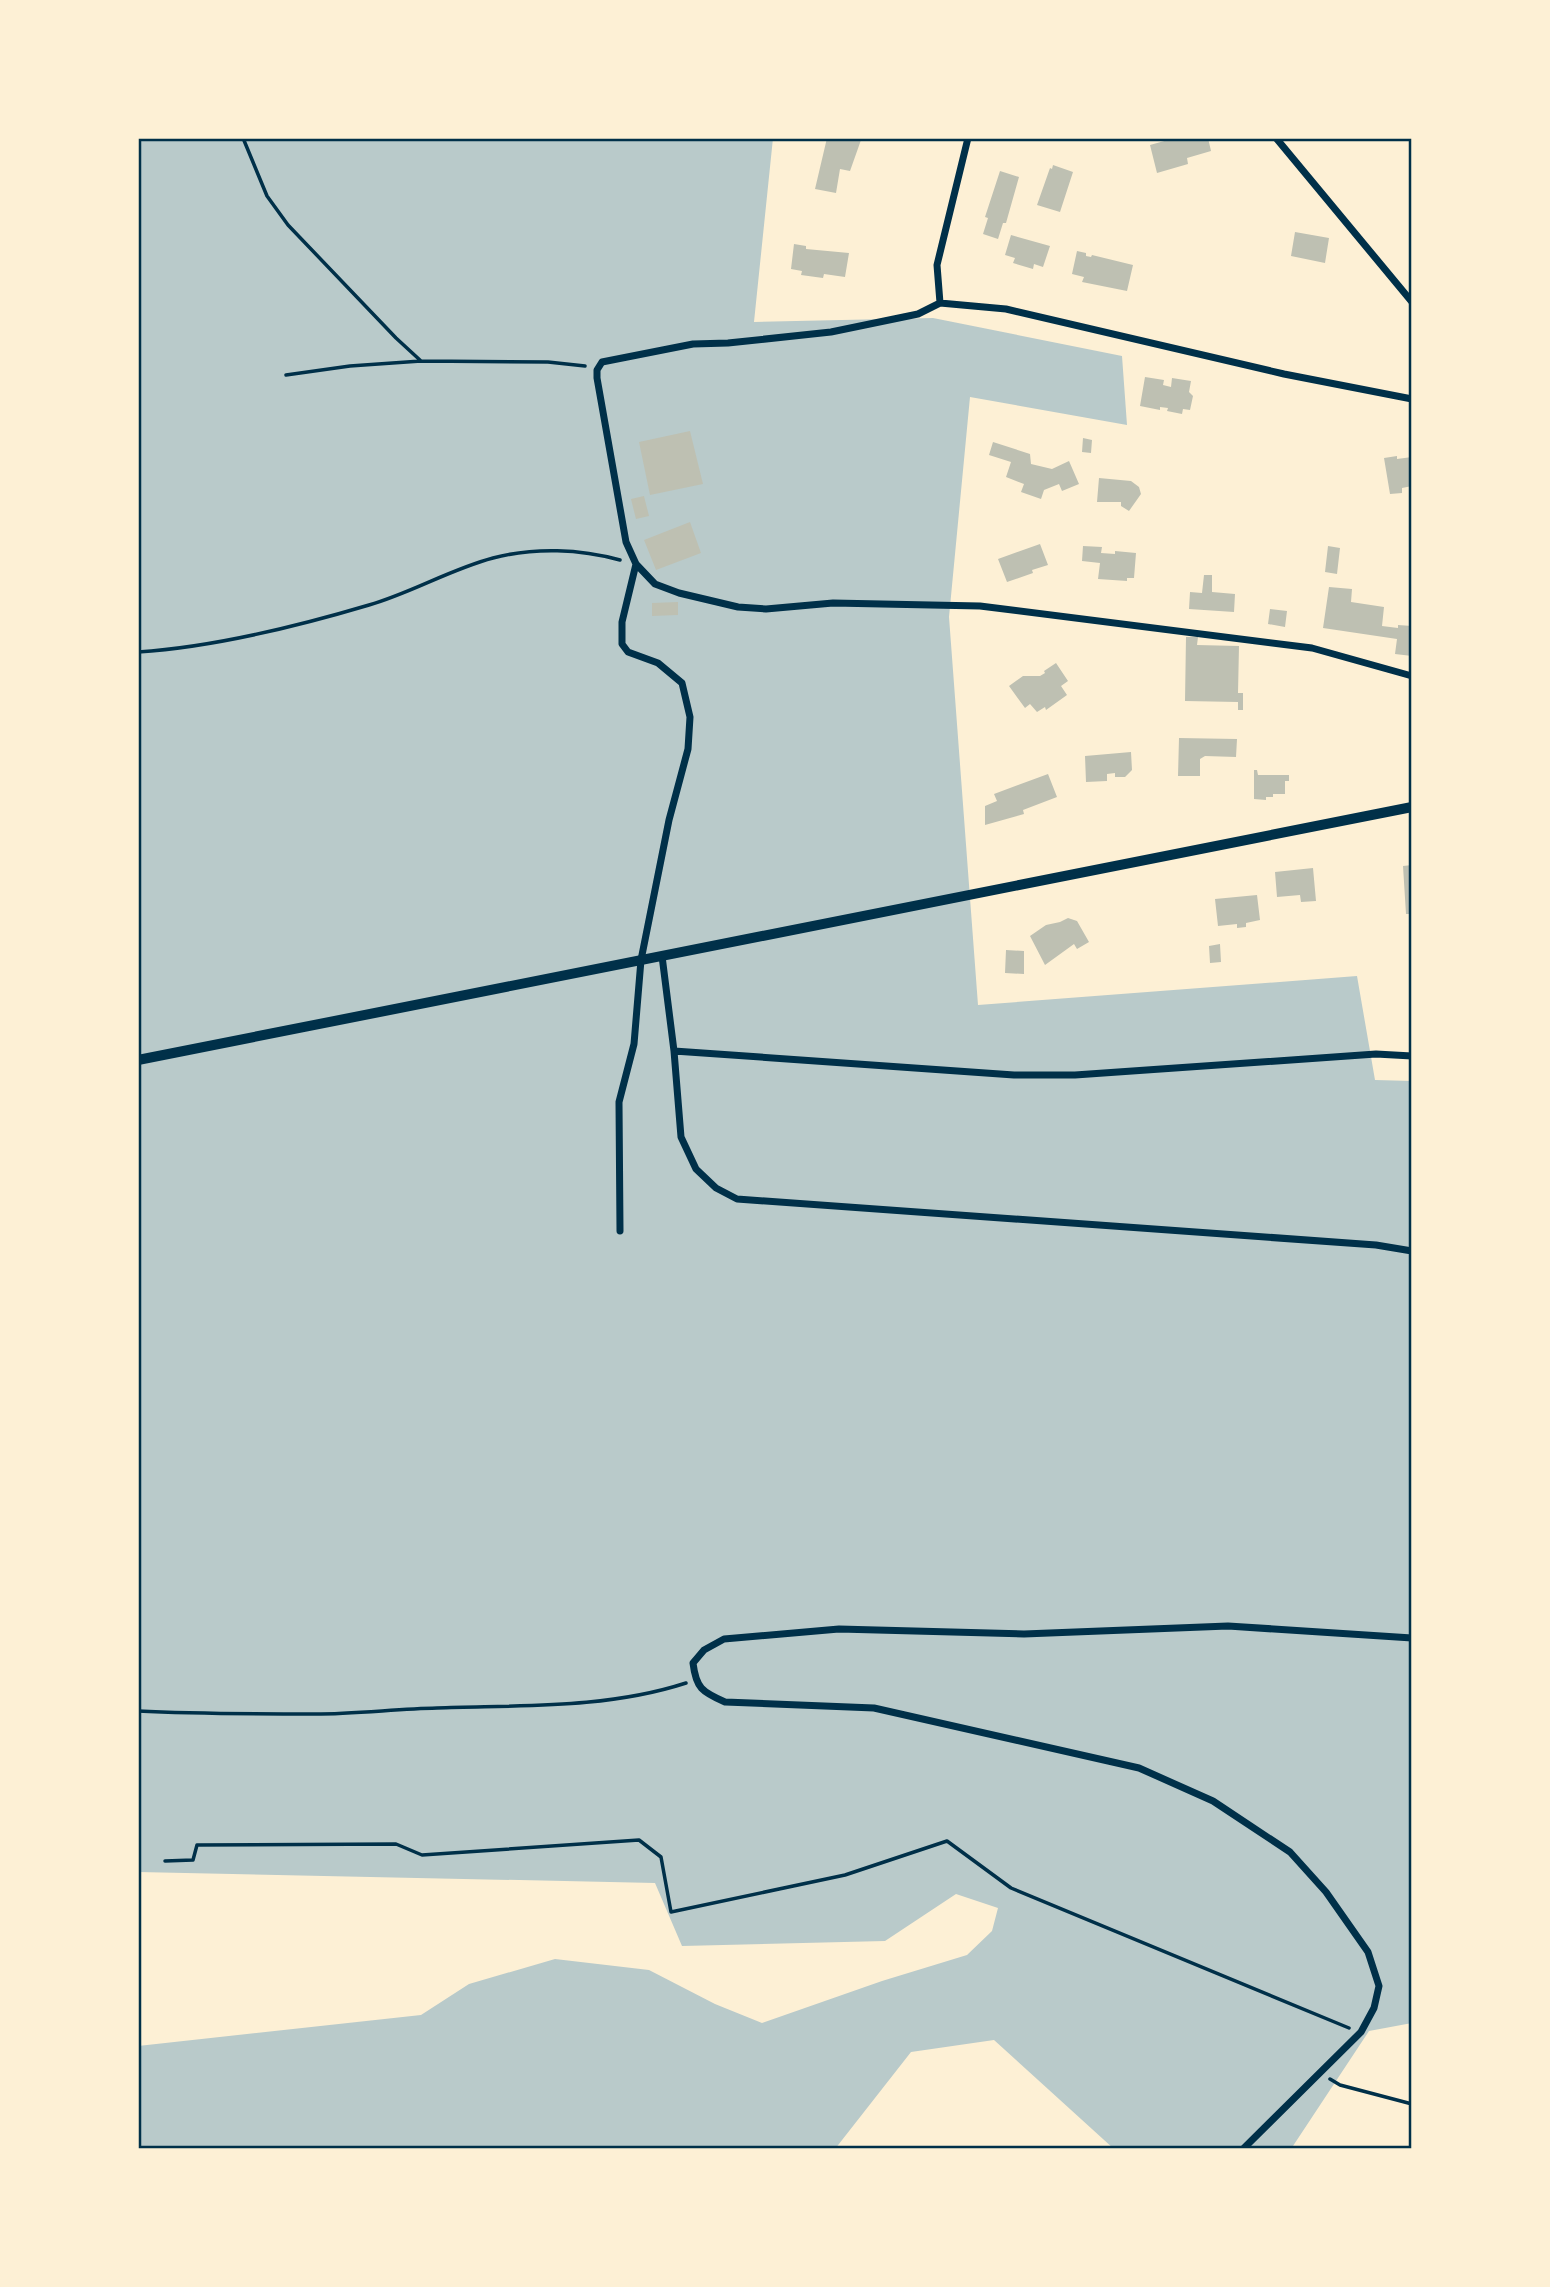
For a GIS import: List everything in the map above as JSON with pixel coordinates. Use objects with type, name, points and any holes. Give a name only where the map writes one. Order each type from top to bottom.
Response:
[{"type":"street","points":[[940,303],[937,265],[968,138]]},
{"type":"street","points":[[1276,138],[1412,302]]},
{"type":"street","points":[[1412,399],[1284,374],[1006,309],[940,303],[918,314],[831,332],[693,344],[602,362],[597,370],[626,542],[636,564],[655,584],[737,607],[765,609],[833,603],[980,606],[1312,648],[1412,676]]},
{"type":"street","points":[[620,1231],[619,1102],[634,1044],[641,960],[669,820],[688,749],[690,717],[682,683],[658,663],[628,652],[622,644],[622,622],[636,564]]},
{"type":"street","points":[[138,1060],[1412,807]]},
{"type":"street","points":[[662,956],[681,1137],[696,1169],[716,1188],[737,1199],[1376,1245],[1412,1251]]},
{"type":"street","points":[[674,1051],[1014,1075],[1074,1075],[1376,1054],[1412,1056]]},
{"type":"street","points":[[1243,2149],[1361,2032],[1374,2008],[1379,1986],[1368,1952],[1326,1892],[1290,1852],[1213,1801],[1139,1768],[874,1708],[725,1702],[706,1694],[695,1680],[693,1663],[704,1650],[724,1639],[839,1629],[1024,1634],[1228,1626],[1412,1638]]},
{"type":"path","points":[[243,138],[267,196],[288,225],[396,338],[421,360]]},
{"type":"path","points":[[286,375],[421,360],[548,362],[578,364],[597,370]]},
{"type":"path","points":[[138,652],[166,650],[259,633],[368,606],[494,558],[569,550],[636,564]]},
{"type":"path","points":[[138,1710],[212,1714],[315,1714],[545,1706],[662,1691],[695,1680]]},
{"type":"path","points":[[165,1861],[193,1860],[197,1845],[396,1844],[422,1855],[639,1840],[661,1857],[671,1912],[845,1875],[947,1841],[1011,1888],[1361,2032]]},
{"type":"path","points":[[1320,2073],[1340,2085],[1412,2104]]},
{"type":"shaded area","points":[[138,138],[773,138],[754,322],[933,318],[1122,356],[1127,425],[970,397],[949,617],[978,1005],[1357,976],[1375,1080],[1412,1081],[1412,2023],[1369,2031],[1291,2149],[1114,2149],[994,2040],[911,2052],[835,2149],[138,2149],[138,2046],[421,2015],[469,1984],[555,1959],[649,1970],[715,2004],[762,2023],[967,1955],[992,1931],[998,1908],[956,1894],[885,1941],[682,1946],[655,1883],[138,1872]]},
{"type":"building","points":[[827,138],[861,140],[850,171],[840,169],[836,193],[815,189]]},
{"type":"building","points":[[1175,138],[1208,138],[1211,151],[1187,158],[1188,164],[1157,173],[1150,145]]},
{"type":"building","points":[[1053,165],[1073,172],[1060,212],[1037,205]]},
{"type":"building","points":[[1000,171],[1019,177],[1006,223],[1003,223],[998,239],[983,234],[988,218],[985,217]]},
{"type":"building","points":[[1295,232],[1329,238],[1325,263],[1291,256]]},
{"type":"building","points":[[1011,235],[1050,246],[1043,267],[1034,264],[1033,269],[1013,263],[1015,258],[1005,255]]},
{"type":"building","points":[[794,244],[806,246],[806,249],[849,253],[845,277],[801,275],[802,271],[791,269]]},
{"type":"building","points":[[1077,251],[1086,253],[1086,256],[1092,255],[1133,265],[1127,291],[1082,282],[1084,277],[1072,274]]},
{"type":"building","points":[[1145,377],[1164,380],[1163,385],[1171,387],[1172,378],[1191,381],[1189,392],[1193,396],[1190,410],[1183,409],[1182,414],[1167,411],[1168,408],[1160,407],[1160,410],[1140,406]]},
{"type":"building","points":[[690,431],[703,484],[650,495],[639,442]]},
{"type":"building","points":[[1083,438],[1092,440],[1091,453],[1082,452]]},
{"type":"building","points":[[993,442],[1030,454],[1031,464],[1052,469],[1069,461],[1079,484],[1062,491],[1059,484],[1044,490],[1041,499],[1021,492],[1024,484],[1006,477],[1011,462],[989,455]]},
{"type":"building","points":[[1397,456],[1397,459],[1412,457],[1412,486],[1402,488],[1402,493],[1390,494],[1384,458]]},
{"type":"building","points":[[1099,478],[1131,481],[1139,487],[1141,494],[1129,511],[1121,506],[1121,502],[1097,502]]},
{"type":"building","points":[[644,496],[649,516],[636,519],[631,499]]},
{"type":"building","points":[[690,522],[701,553],[656,570],[644,540]]},
{"type":"building","points":[[1040,544],[1048,565],[1007,582],[998,559]]},
{"type":"building","points":[[1083,546],[1102,547],[1101,553],[1136,553],[1134,578],[1127,578],[1127,581],[1098,579],[1100,563],[1082,561]]},
{"type":"building","points":[[1328,546],[1340,548],[1337,574],[1325,572]]},
{"type":"building","points":[[1204,575],[1212,575],[1212,592],[1235,594],[1234,612],[1189,609],[1190,592],[1202,593]]},
{"type":"building","points":[[1329,587],[1352,589],[1351,602],[1384,607],[1382,626],[1412,626],[1412,656],[1395,654],[1397,639],[1323,628]]},
{"type":"building","points":[[678,602],[678,615],[652,616],[652,603]]},
{"type":"building","points":[[1270,609],[1287,611],[1285,627],[1268,624]]},
{"type":"building","points":[[1186,637],[1198,637],[1197,645],[1239,646],[1238,693],[1243,693],[1243,710],[1238,710],[1238,702],[1185,701]]},
{"type":"building","points":[[1056,663],[1068,681],[1061,686],[1067,695],[1046,710],[1045,707],[1037,712],[1030,704],[1025,708],[1009,686],[1023,676],[1040,676]]},
{"type":"building","points":[[1179,738],[1237,739],[1236,757],[1205,756],[1200,759],[1200,776],[1178,776]]},
{"type":"building","points":[[1131,752],[1132,770],[1125,777],[1115,777],[1115,773],[1107,774],[1107,781],[1086,782],[1085,756]]},
{"type":"building","points":[[1254,770],[1257,770],[1258,775],[1289,775],[1289,781],[1285,781],[1285,794],[1273,794],[1273,797],[1266,797],[1266,800],[1254,799]]},
{"type":"building","points":[[1048,774],[1057,797],[1023,810],[1024,814],[985,825],[985,806],[997,801],[994,794]]},
{"type":"building","points":[[1412,865],[1412,914],[1406,914],[1403,866]]},
{"type":"building","points":[[1313,868],[1316,901],[1301,902],[1300,895],[1277,897],[1275,872]]},
{"type":"building","points":[[1257,895],[1260,920],[1246,923],[1246,927],[1237,928],[1237,924],[1218,926],[1215,899]]},
{"type":"building","points":[[1068,918],[1077,921],[1089,942],[1077,949],[1074,944],[1045,965],[1030,936],[1046,925]]},
{"type":"building","points":[[1220,944],[1221,962],[1210,963],[1209,946]]},
{"type":"building","points":[[1006,950],[1024,951],[1024,974],[1005,973]]}]
